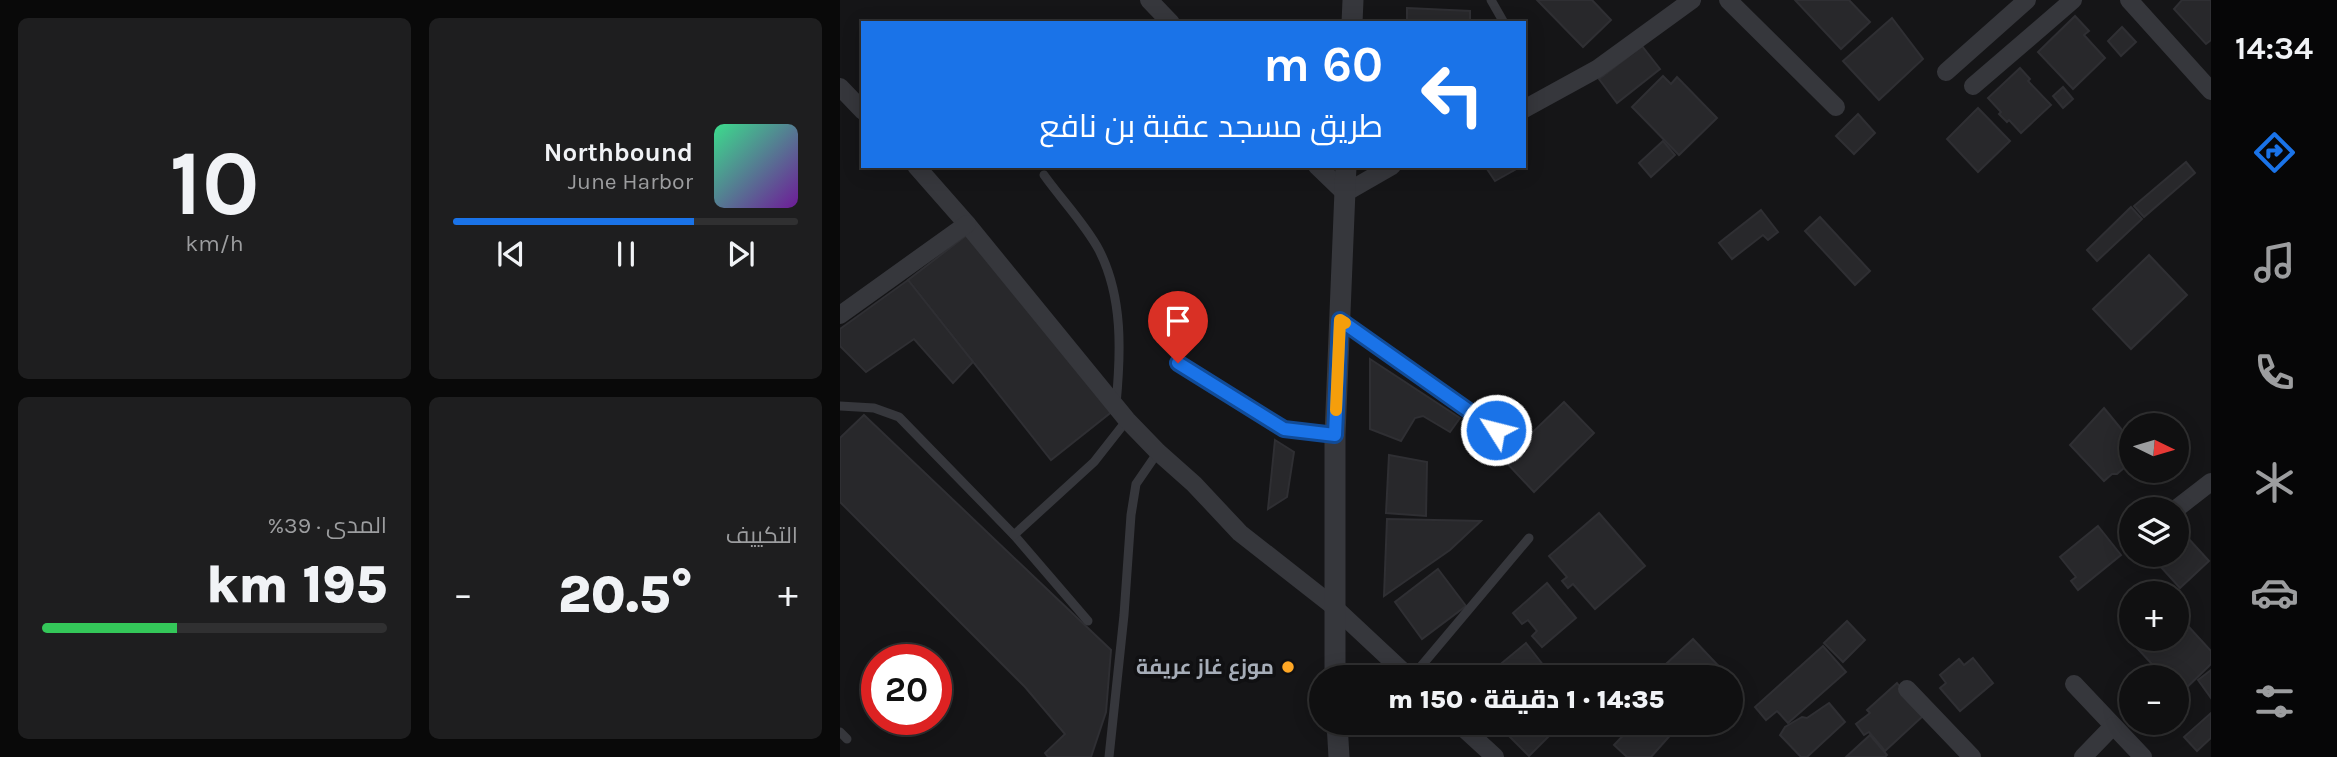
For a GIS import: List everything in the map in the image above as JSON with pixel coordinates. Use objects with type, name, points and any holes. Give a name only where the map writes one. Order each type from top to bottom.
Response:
[{"type":"street","points":[[1149,0],[1169,21]]},
{"type":"street","points":[[1526,108],[1597,69],[1692,0]]},
{"type":"street","points":[[1728,0],[1836,107]]},
{"type":"street","points":[[1946,72],[2027,0]]},
{"type":"street","points":[[1973,86],[2073,0]]},
{"type":"street","points":[[2129,0],[2211,91]]},
{"type":"street","points":[[840,87],[861,108]]},
{"type":"street","points":[[918,168],[967,224],[1121,413],[1158,452],[1194,484],[1240,533],[1334,606],[1398,665]]},
{"type":"street","points":[[1319,168],[1345,193]]},
{"type":"street","points":[[1335,665],[1335,435],[1346,168]]},
{"type":"street","points":[[1345,193],[1389,168]]},
{"type":"street","points":[[840,314],[967,224]]},
{"type":"street","points":[[2189,499],[2211,482]]},
{"type":"street","points":[[2074,684],[2143,757]]},
{"type":"street","points":[[1906,690],[1972,757]]},
{"type":"street","points":[[2083,757],[2113,726]]},
{"type":"street","points":[[1338,735],[1339,757]]},
{"type":"street","points":[[1471,735],[1495,757]]},
{"type":"lane","points":[[1492,0],[1503,21]]},
{"type":"lane","points":[[1014,535],[1094,461],[1121,413],[1121,358],[1114,285],[1098,248],[1044,175]]},
{"type":"lane","points":[[1340,320],[1496,430]]},
{"type":"lane","points":[[1178,363],[1284,429],[1335,435]]},
{"type":"lane","points":[[840,406],[874,408],[899,417],[1014,535],[1087,621]]},
{"type":"lane","points":[[1109,757],[1136,484],[1158,452]]},
{"type":"lane","points":[[1421,665],[1529,538]]},
{"type":"building","points":[[1537,0],[1592,0],[1611,20],[1583,47]]},
{"type":"building","points":[[1795,0],[1849,0],[1870,22],[1841,49]]},
{"type":"building","points":[[2182,0],[2211,0],[2211,40],[2206,44],[2174,9]]},
{"type":"building","points":[[1407,8],[1470,11],[1470,21],[1407,21]]},
{"type":"building","points":[[2075,16],[2089,31],[2084,35],[2105,58],[2073,89],[2038,52]]},
{"type":"building","points":[[1892,18],[1923,59],[1879,100],[1843,61]]},
{"type":"building","points":[[2122,27],[2136,42],[2121,56],[2108,41]]},
{"type":"building","points":[[1642,46],[1660,69],[1617,103],[1599,79]]},
{"type":"building","points":[[2020,68],[2030,79],[2028,81],[2051,105],[2021,133],[1999,114],[2001,112],[1988,98]]},
{"type":"building","points":[[1663,76],[1671,84],[1677,77],[1717,118],[1679,155],[1632,107]]},
{"type":"building","points":[[2063,87],[2073,99],[2063,108],[2053,96]]},
{"type":"building","points":[[1978,108],[2010,141],[1978,172],[1947,139]]},
{"type":"building","points":[[1858,114],[1875,133],[1854,154],[1836,136]]},
{"type":"building","points":[[1663,141],[1675,155],[1651,177],[1639,163]]},
{"type":"building","points":[[2186,162],[2195,173],[2144,217],[2134,206]]},
{"type":"building","points":[[1486,168],[1518,168],[1495,181]]},
{"type":"building","points":[[2131,207],[2142,219],[2097,261],[2087,250]]},
{"type":"building","points":[[1761,210],[1778,232],[1768,240],[1763,235],[1732,259],[1719,243]]},
{"type":"building","points":[[1820,217],[1870,271],[1855,285],[1805,231]]},
{"type":"building","points":[[972,231],[1114,410],[1051,460],[908,280]]},
{"type":"building","points":[[2149,255],[2187,295],[2131,349],[2093,309]]},
{"type":"building","points":[[908,280],[973,362],[953,383],[914,339],[866,372],[840,346],[840,329]]},
{"type":"building","points":[[1370,359],[1460,418],[1450,432],[1423,416],[1415,418],[1401,441],[1370,429]]},
{"type":"building","points":[[1564,402],[1594,433],[1534,492],[1504,460]]},
{"type":"building","points":[[2104,408],[2119,426],[2119,472],[2104,481],[2070,445]]},
{"type":"building","points":[[864,415],[1111,650],[1106,712],[1091,757],[1048,757],[1045,753],[1065,734],[1025,687],[840,502],[840,438]]},
{"type":"building","points":[[1275,440],[1294,452],[1287,497],[1268,509]]},
{"type":"building","points":[[1389,455],[1427,462],[1426,516],[1386,513]]},
{"type":"building","points":[[1599,513],[1645,566],[1595,609],[1573,584],[1568,588],[1562,581],[1567,577],[1549,556]]},
{"type":"building","points":[[1387,519],[1481,521],[1450,550],[1384,596]]},
{"type":"building","points":[[2098,526],[2119,552],[2119,557],[2078,590],[2071,581],[2076,577],[2060,557]]},
{"type":"building","points":[[2189,539],[2209,561],[2188,581],[2174,581],[2161,567],[2189,567]]},
{"type":"building","points":[[1438,569],[1466,606],[1422,639],[1395,602]]},
{"type":"building","points":[[1547,583],[1576,618],[1542,647],[1532,636],[1537,631],[1528,620],[1522,624],[1513,613]]},
{"type":"building","points":[[1847,621],[1865,640],[1843,662],[1824,643]]},
{"type":"building","points":[[2189,627],[2211,651],[2211,664],[2189,685],[2189,665],[2153,665],[2140,651],[2189,651]]},
{"type":"building","points":[[1693,639],[1718,665],[1665,665]]},
{"type":"building","points":[[1526,643],[1543,665],[1499,665]]},
{"type":"building","points":[[1823,646],[1846,672],[1788,723],[1777,711],[1766,720],[1755,707]]},
{"type":"building","points":[[1973,658],[1993,683],[1960,711],[1940,688],[1946,683],[1940,675],[1959,659],[1964,665]]},
{"type":"building","points":[[2211,670],[2211,698],[2198,680]]},
{"type":"building","points":[[1897,683],[1923,716],[1885,751],[1869,732],[1864,735],[1856,724],[1870,713],[1867,710]]},
{"type":"building","points":[[1829,703],[1845,722],[1807,757],[1801,757],[1780,735],[1785,727],[1802,717],[1807,718]]},
{"type":"building","points":[[2211,713],[2211,738],[2197,751],[2184,737]]},
{"type":"building","points":[[1508,735],[1550,735],[1529,756]]},
{"type":"building","points":[[1624,735],[1670,735],[1651,757],[1627,757],[1614,745]]},
{"type":"building","points":[[1870,735],[1887,755],[1885,757],[1846,757]]},
{"type":"slow traffic","points":[[1336,410],[1340,320],[1345,323]]},
{"type":"place","name":"موزع غاز عريفة","points":[[1288,667]]},
{"type":"route","points":[[1178,363],[1284,429],[1335,435],[1340,320],[1496,430]]}]
